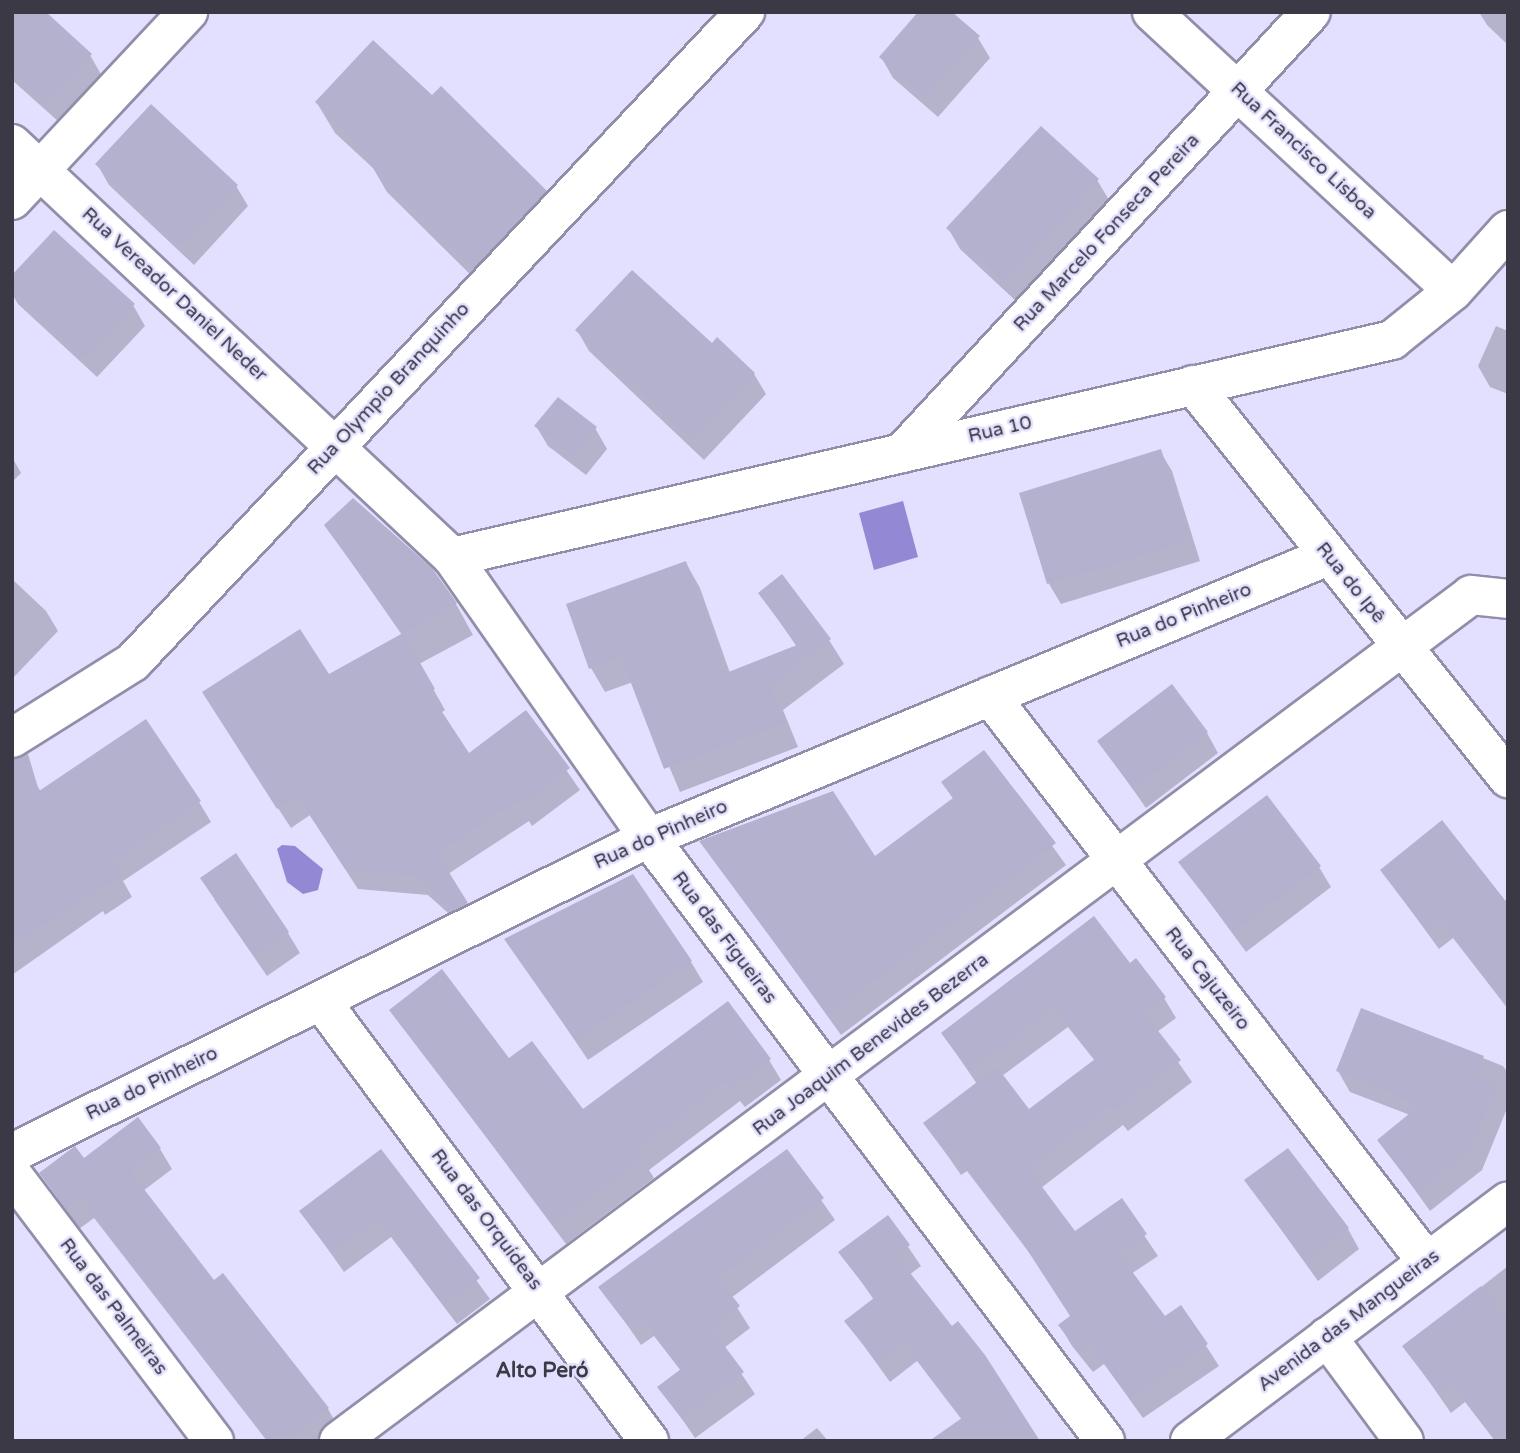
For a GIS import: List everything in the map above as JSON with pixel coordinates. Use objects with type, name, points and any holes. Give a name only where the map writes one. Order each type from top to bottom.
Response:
[{"type":"street","points":[[12,200],[188,12]]},
{"type":"street","name":"Rua Olympio Branquinho","points":[[12,738],[133,663],[745,12]]},
{"type":"street","name":"Rua Francisco Lisboa","points":[[1152,12],[1453,291]]},
{"type":"street","name":"Rua Marcelo Fonseca Pereira","points":[[902,453],[1311,12]]},
{"type":"street","name":"Rua Vereador Daniel Neder","points":[[12,144],[336,445]]},
{"type":"street","name":"Rua 10","points":[[452,557],[1392,340],[1453,291],[1508,230]]},
{"type":"street","name":"Rua do Ipê","points":[[1193,385],[1508,779]]},
{"type":"street","name":"Rua das Figueiras","points":[[336,445],[452,557],[649,838],[1105,1441]]},
{"type":"street","name":"Rua do Pinheiro","points":[[12,1153],[649,838],[1328,556]]},
{"type":"street","name":"Rua Joaquim Benevides Bezerra","points":[[339,1441],[1403,649],[1471,595],[1508,599]]},
{"type":"street","name":"Rua Cajuzeiro","points":[[990,696],[1427,1262]]},
{"type":"street","name":"Rua das Orquídeas","points":[[321,1001],[540,1291],[649,1441]]},
{"type":"street","name":"Rua das Palmeiras","points":[[12,1174],[214,1441]]},
{"type":"street","name":"Avenida das Mangueiras","points":[[1189,1441],[1508,1200]]},
{"type":"street","points":[[1327,1337],[1405,1441]]},
{"type":"shaded area","points":[[903,501],[918,557],[874,570],[859,513]]},
{"type":"shaded area","points":[[282,845],[295,846],[323,869],[318,890],[303,894],[287,882],[277,849]]},
{"type":"building","points":[[12,12],[46,12],[92,54],[47,103],[12,71]]},
{"type":"building","points":[[918,12],[952,12],[980,36],[925,98],[879,57]]},
{"type":"building","points":[[373,40],[432,95],[441,86],[547,191],[474,267],[367,162],[373,156],[315,102]]},
{"type":"building","points":[[151,104],[238,185],[181,245],[95,164]]},
{"type":"building","points":[[1041,126],[1099,179],[1004,281],[946,228]]},
{"type":"building","points":[[54,230],[135,304],[85,358],[12,291],[12,275]]},
{"type":"building","points":[[632,270],[712,343],[717,337],[755,373],[692,440],[575,330]]},
{"type":"building","points":[[558,397],[597,427],[573,456],[534,426]]},
{"type":"building","points":[[1161,449],[1189,540],[1047,584],[1019,493]]},
{"type":"building","points":[[353,498],[432,568],[457,603],[403,633],[324,525]]},
{"type":"building","points":[[686,561],[726,673],[797,645],[758,593],[782,574],[831,639],[770,685],[785,722],[664,769],[621,657],[589,669],[566,604]]},
{"type":"building","points":[[300,629],[329,674],[403,633],[435,689],[429,692],[469,753],[526,710],[570,768],[519,806],[516,801],[437,853],[468,903],[454,910],[414,875],[345,869],[297,796],[277,809],[202,692]]},
{"type":"building","points":[[1172,684],[1208,732],[1133,789],[1097,741]]},
{"type":"building","points":[[146,719],[201,801],[112,861],[122,875],[12,944],[12,760],[28,754],[39,791]]},
{"type":"building","points":[[984,750],[1056,843],[828,1015],[699,841],[833,791],[875,856],[953,798],[941,782]]},
{"type":"building","points":[[1267,795],[1321,866],[1233,932],[1178,862]]},
{"type":"building","points":[[1442,820],[1508,904],[1508,1006],[1440,918],[1426,930],[1380,870]]},
{"type":"building","points":[[236,853],[289,932],[254,956],[200,878]]},
{"type":"building","points":[[633,874],[692,961],[575,1040],[504,939]]},
{"type":"building","points":[[1094,916],[1130,963],[1136,958],[1166,997],[1144,1013],[1181,1060],[1115,1111],[1110,1105],[1028,1168],[1075,1231],[1122,1198],[1147,1234],[1119,1254],[1165,1316],[1181,1305],[1208,1344],[1130,1399],[1091,1344],[1080,1353],[1058,1325],[1070,1316],[1017,1234],[954,1151],[948,1156],[923,1123],[997,1067],[1029,1109],[1095,1059],[1055,1007],[969,1071],[941,1033]]},
{"type":"building","points":[[442,969],[509,1058],[532,1041],[583,1109],[728,1001],[771,1059],[732,1088],[727,1081],[637,1149],[643,1157],[553,1224],[389,1010]]},
{"type":"building","points":[[1361,1008],[1484,1056],[1476,1076],[1497,1084],[1471,1149],[1417,1192],[1377,1140],[1420,1105],[1336,1071]]},
{"type":"building","points":[[138,1117],[161,1148],[130,1171],[214,1280],[223,1273],[329,1408],[286,1441],[269,1441],[81,1198],[66,1209],[39,1173],[75,1146],[84,1158]]},
{"type":"building","points":[[1288,1148],[1349,1228],[1305,1261],[1244,1180]]},
{"type":"building","points":[[381,1149],[480,1278],[444,1305],[378,1217],[331,1253],[299,1211]]},
{"type":"building","points":[[787,1149],[824,1198],[718,1278],[740,1306],[711,1328],[744,1372],[682,1419],[657,1387],[681,1369],[641,1316],[628,1326],[598,1287]]},
{"type":"building","points":[[888,1215],[910,1245],[896,1255],[952,1326],[958,1321],[985,1355],[1040,1441],[929,1441],[962,1418],[904,1342],[877,1362],[844,1321],[874,1298],[838,1252]]},
{"type":"building","points":[[1481,1286],[1508,1321],[1508,1441],[1497,1441],[1452,1382],[1438,1393],[1402,1346]]},
{"type":"district","name":"Alto Peró","points":[[542,1371]]}]
